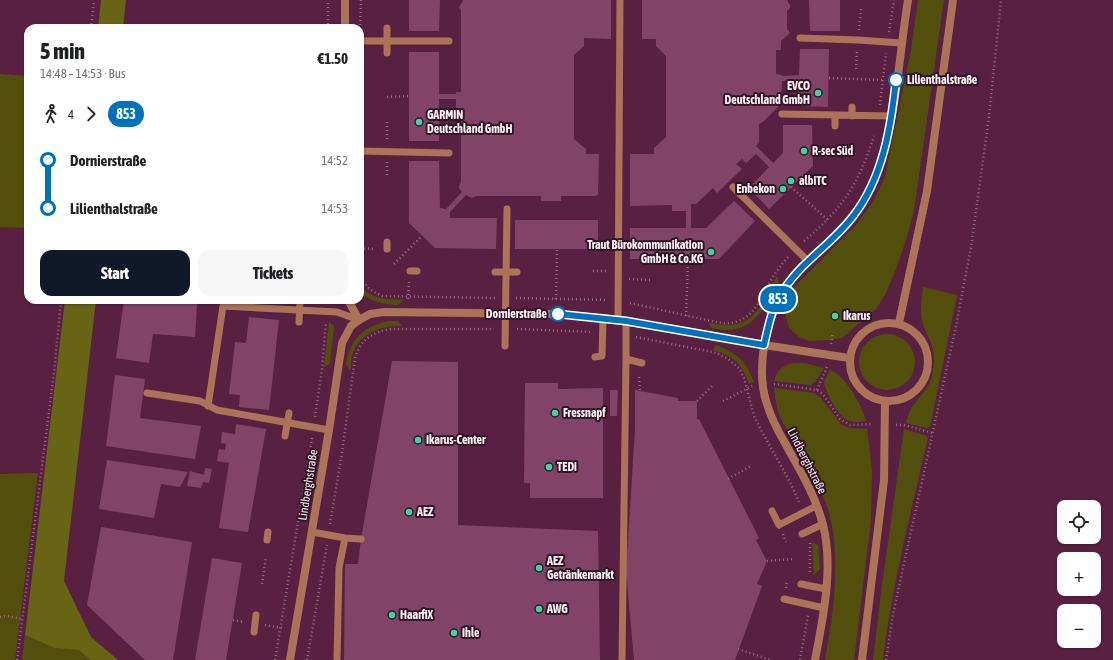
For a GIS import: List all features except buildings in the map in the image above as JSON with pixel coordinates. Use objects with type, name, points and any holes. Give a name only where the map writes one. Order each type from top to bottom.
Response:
[{"type":"street","points":[[345,0],[345,24]]},
{"type":"street","points":[[764,345],[773,312],[779,297],[794,275],[840,231],[854,215],[871,188],[884,150],[892,116],[908,0]]},
{"type":"street","points":[[899,324],[927,191],[954,0]]},
{"type":"street","points":[[350,304],[359,320],[370,314],[384,312],[556,314],[622,320],[764,345],[849,358]]},
{"type":"street","name":"Lindberghstraße","points":[[290,660],[329,430],[342,343],[351,326],[359,320]]},
{"type":"street","points":[[888,322],[899,324],[910,329],[920,338],[926,349],[928,362],[926,375],[920,386],[910,395],[898,400],[885,401],[875,399],[865,394],[852,377],[849,358],[853,345],[859,336],[867,329],[877,324],[888,322]]},
{"type":"street","name":"Lindberghstraße","points":[[764,345],[762,368],[766,404],[774,423],[809,487],[823,524],[826,543],[826,589],[815,660]]},
{"type":"street","points":[[862,660],[884,480],[885,401]]},
{"type":"lane","points":[[620,0],[618,300],[626,335],[622,660]]},
{"type":"lane","points":[[387,53],[388,28]]},
{"type":"lane","points":[[800,38],[901,43]]},
{"type":"lane","points":[[364,41],[449,41]]},
{"type":"lane","points":[[852,107],[852,116]]},
{"type":"lane","points":[[782,114],[892,116]]},
{"type":"lane","points":[[835,115],[835,126]]},
{"type":"lane","points":[[364,151],[449,153]]},
{"type":"lane","points":[[733,187],[808,261]]},
{"type":"lane","points":[[505,346],[507,209]]},
{"type":"lane","points":[[495,272],[517,272]]},
{"type":"lane","points":[[299,322],[300,304]]},
{"type":"lane","points":[[208,406],[223,306],[337,312],[359,320]]},
{"type":"lane","points":[[595,357],[602,356],[602,318]]},
{"type":"lane","points":[[626,359],[642,363]]},
{"type":"lane","points":[[147,393],[200,401],[217,410],[329,430]]},
{"type":"lane","points":[[285,436],[289,413]]},
{"type":"lane","points":[[772,511],[779,525],[816,506]]},
{"type":"lane","points":[[802,534],[823,524]]},
{"type":"lane","points":[[267,540],[268,532]]},
{"type":"lane","points":[[312,532],[345,538],[361,539]]},
{"type":"lane","points":[[337,660],[339,568],[345,538]]},
{"type":"lane","points":[[801,584],[826,589]]},
{"type":"lane","points":[[784,599],[824,608]]},
{"type":"lane","points":[[254,632],[256,615]]},
{"type":"path","points":[[91,24],[94,0]]},
{"type":"path","points":[[328,0],[328,24]]},
{"type":"path","points":[[364,283],[374,293],[382,296],[618,300],[716,322],[737,322],[746,317],[757,306],[780,267],[796,248],[828,220],[842,205],[862,171],[879,116],[882,80],[894,0]]},
{"type":"path","points":[[886,660],[893,614],[956,326],[971,247],[989,117],[1000,0]]},
{"type":"path","points":[[829,78],[896,80]]},
{"type":"path","points":[[387,97],[409,96]]},
{"type":"path","points":[[791,187],[840,231]]},
{"type":"path","points":[[394,264],[422,236]]},
{"type":"path","points":[[364,248],[387,246]]},
{"type":"path","points":[[556,314],[557,249]]},
{"type":"path","points":[[686,331],[688,259]]},
{"type":"path","points":[[619,279],[650,280]]},
{"type":"path","points":[[17,660],[54,373],[61,304]]},
{"type":"path","points":[[275,660],[314,427],[322,369],[327,312]]},
{"type":"path","points":[[307,660],[342,454],[355,358],[357,350],[363,341],[372,334],[381,330],[391,329],[506,329],[602,333]]},
{"type":"path","points":[[626,335],[718,353],[739,368],[744,378],[754,416],[790,482],[804,513]]},
{"type":"path","points":[[817,390],[827,369],[828,355]]},
{"type":"path","points":[[723,401],[754,384],[764,383],[817,390],[823,394],[840,419],[850,425],[904,425],[933,433]]},
{"type":"path","points":[[697,401],[714,384]]},
{"type":"path","points":[[728,479],[751,466]]},
{"type":"path","points":[[809,531],[811,586]]},
{"type":"path","points":[[262,584],[266,557]]},
{"type":"path","points":[[767,561],[792,559]]},
{"type":"path","points":[[800,660],[809,604]]},
{"type":"path","points":[[0,617],[6,616],[22,619]]},
{"type":"path","points":[[738,649],[771,660]]},
{"type":"shaded area","points":[[101,0],[126,0],[123,24],[98,24]]},
{"type":"shaded area","points":[[918,0],[944,0],[914,211],[906,240],[886,293],[876,309],[842,338],[809,341],[799,337],[789,328],[786,317],[787,303],[795,286],[855,226],[873,202],[885,177],[911,50]]},
{"type":"shaded area","points":[[0,74],[24,76],[24,228],[0,227]]},
{"type":"shaded area","points":[[777,276],[779,283],[760,313],[753,320],[745,326],[736,329],[725,330],[711,328],[709,323],[733,325],[745,321],[751,317],[762,305]]},
{"type":"shaded area","points":[[923,287],[957,295],[930,427],[927,428],[906,423],[912,408],[930,382],[934,367],[933,350],[921,315]]},
{"type":"shaded area","points":[[364,290],[379,298],[404,300],[398,305],[376,302],[364,295]]},
{"type":"shaded area","points":[[65,304],[96,304],[64,581],[91,637],[118,660],[90,660],[79,650],[54,648],[25,635]]},
{"type":"shaded area","points":[[388,321],[398,321],[402,326],[387,327],[373,331],[362,339],[353,352],[350,371],[346,364],[348,355],[351,347],[359,335],[371,327]]},
{"type":"shaded area","points":[[329,322],[334,326],[330,364],[324,367]]},
{"type":"shaded area","points":[[887,334],[898,336],[907,342],[913,351],[915,362],[913,373],[907,382],[898,388],[887,390],[876,388],[867,382],[861,373],[859,362],[861,351],[867,342],[876,336]]},
{"type":"shaded area","points":[[716,345],[730,351],[740,359],[748,368],[754,382],[749,384],[740,366],[732,358],[713,350]]},
{"type":"shaded area","points":[[793,363],[805,363],[824,368],[815,382],[811,385],[774,381],[780,369]]},
{"type":"shaded area","points":[[830,370],[840,376],[849,387],[859,404],[866,421],[850,421],[841,415],[837,410],[827,392],[824,382]]},
{"type":"shaded area","points":[[774,388],[814,393],[821,398],[841,424],[849,428],[867,429],[872,471],[871,520],[854,660],[825,660],[835,584],[834,539],[828,509],[811,470],[786,429],[779,414]]},
{"type":"shaded area","points":[[904,429],[924,435],[928,438],[891,604],[883,660],[873,660],[881,592]]},
{"type":"shaded area","points":[[38,473],[15,660],[0,660],[0,474]]},
{"type":"shaded area","points":[[812,543],[818,545],[820,569],[814,575]]},
{"type":"shaded area","points":[[25,635],[54,648],[79,650],[90,660],[22,660]]},
{"type":"bus line","name":"853","points":[[558,314],[626,321],[764,345],[773,312],[779,297],[794,275],[836,235],[854,215],[871,188],[884,150],[892,116],[896,80]]},
{"type":"place","name":"Lilienthalstraße","points":[[896,80]]},
{"type":"place","name":"EVCO Deutschland GmbH","points":[[818,93]]},
{"type":"place","name":"GARMIN Deutschland GmbH","points":[[419,122]]},
{"type":"place","name":"R-sec Süd","points":[[804,151]]},
{"type":"place","name":"albiTC","points":[[791,181]]},
{"type":"place","name":"Enbekon","points":[[783,189]]},
{"type":"place","name":"Traut Bürokommunikation GmbH & Co.KG","points":[[711,252]]},
{"type":"place","name":"Dornierstraße","points":[[558,314]]},
{"type":"place","name":"Ikarus","points":[[835,316]]},
{"type":"place","name":"Fressnapf","points":[[555,413]]},
{"type":"place","name":"Ikarus-Center","points":[[418,440]]},
{"type":"place","name":"TEDi","points":[[549,467]]},
{"type":"place","name":"AEZ","points":[[409,512]]},
{"type":"place","name":"AEZ Getränkemarkt","points":[[539,568]]},
{"type":"place","name":"AWG","points":[[539,609]]},
{"type":"place","name":"HaarfiX","points":[[392,615]]},
{"type":"place","name":"Ihle","points":[[454,633]]}]
